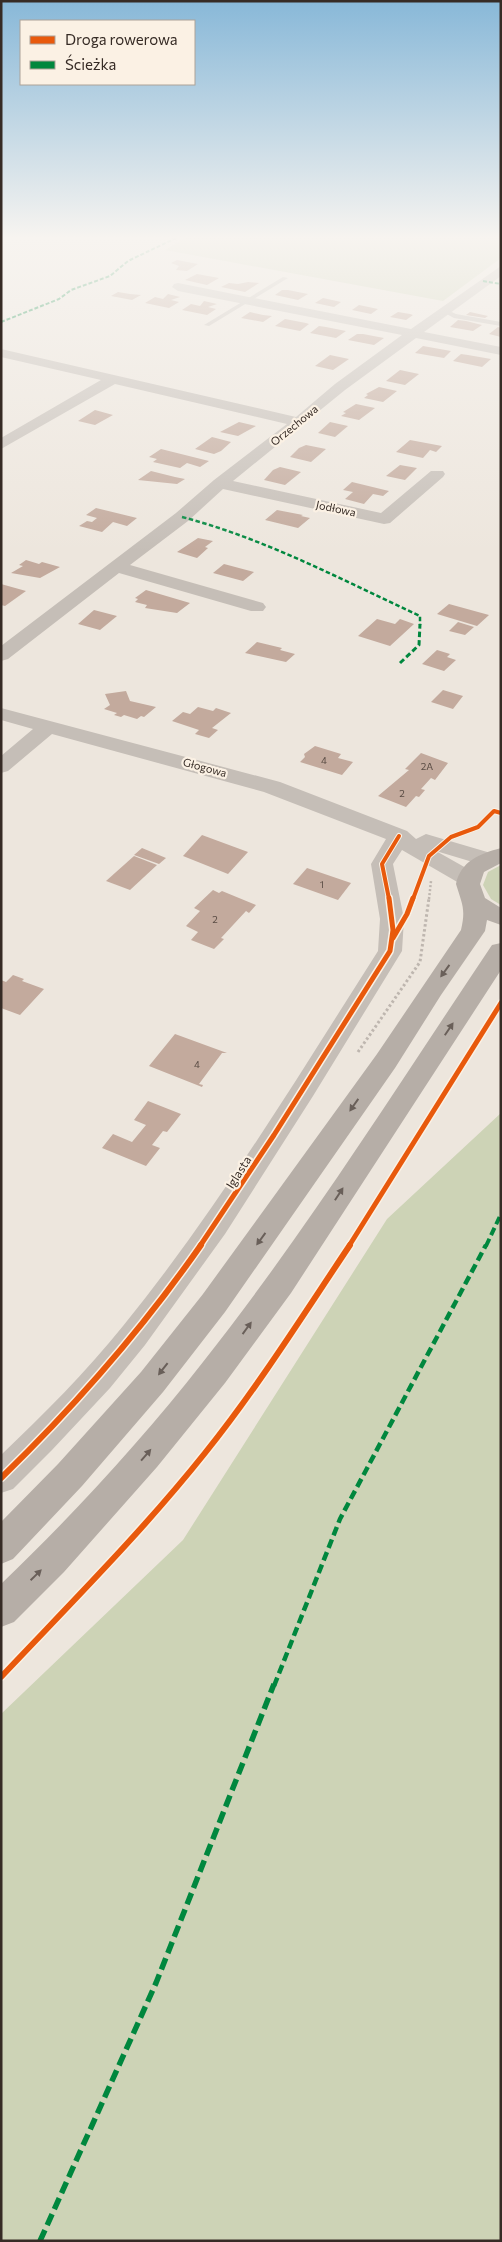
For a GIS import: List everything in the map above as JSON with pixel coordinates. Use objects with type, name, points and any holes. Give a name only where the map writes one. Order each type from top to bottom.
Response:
[{"type":"main road","points":[[494,857],[474,867],[467,878],[467,889],[474,901],[484,910],[501,918]]},
{"type":"main road","points":[[1,1547],[70,1475],[152,1382],[214,1303],[386,1061],[432,989],[473,931],[476,917],[474,901]]},
{"type":"main road","points":[[1,1609],[51,1560],[132,1471],[214,1373],[280,1284],[501,951]]},
{"type":"street","name":"Orzechowa","points":[[1,655],[182,517],[220,483],[299,422],[340,387],[401,343]]},
{"type":"street","points":[[458,343],[501,351]]},
{"type":"street","points":[[1,353],[299,422]]},
{"type":"street","points":[[1,444],[113,379]]},
{"type":"street","name":"Jodłowa","points":[[220,483],[384,519],[437,474]]},
{"type":"street","points":[[116,567],[257,607]]},
{"type":"street","name":"Głogowa","points":[[1,714],[272,787],[401,837],[416,838],[494,857]]},
{"type":"street","points":[[1,767],[48,727]]},
{"type":"street","name":"Głogowa","points":[[401,837],[410,846],[467,878]]},
{"type":"street","name":"Iglasta","points":[[1,1478],[99,1377],[150,1315],[233,1200],[390,951],[393,938],[391,912],[382,864],[401,837]]},
{"type":"green space","points":[[501,865],[501,905],[491,899],[483,885],[488,872]]},
{"type":"green space","points":[[501,1113],[501,2241],[1,2241],[1,1714],[183,1540],[387,1219]]},
{"type":"building","points":[[362,343],[377,343],[374,345]]},
{"type":"building","points":[[423,346],[451,351],[444,358],[415,353]]},
{"type":"building","points":[[461,354],[491,359],[482,367],[453,361]]},
{"type":"building","points":[[330,355],[349,359],[333,370],[315,366]]},
{"type":"building","points":[[400,370],[419,374],[405,385],[386,381]]},
{"type":"building","points":[[379,387],[397,391],[383,402],[364,398],[368,395],[366,394]]},
{"type":"building","points":[[356,404],[375,408],[359,420],[341,416],[346,413],[343,412]]},
{"type":"building","points":[[95,410],[113,415],[95,425],[78,421]]},
{"type":"building","points":[[239,422],[256,426],[238,436],[220,432]]},
{"type":"building","points":[[330,422],[348,426],[335,437],[318,433]]},
{"type":"building","points":[[212,437],[231,442],[221,451],[214,454],[195,449]]},
{"type":"building","points":[[410,440],[442,446],[436,452],[430,450],[423,458],[396,452]]},
{"type":"building","points":[[306,445],[326,449],[311,462],[290,457],[299,448]]},
{"type":"building","points":[[161,449],[209,461],[200,467],[187,463],[180,468],[153,462],[157,459],[149,457]]},
{"type":"building","points":[[400,465],[417,468],[405,480],[386,476]]},
{"type":"building","points":[[280,467],[301,472],[285,485],[264,480],[273,470]]},
{"type":"building","points":[[151,471],[185,479],[177,484],[138,480]]},
{"type":"building","points":[[352,482],[389,491],[383,496],[373,494],[364,504],[345,499],[353,492],[343,490]]},
{"type":"building","points":[[96,508],[137,518],[127,526],[113,522],[102,532],[79,526],[87,521],[92,522],[97,518],[86,515]]},
{"type":"building","points":[[277,510],[310,518],[298,528],[265,520]]},
{"type":"building","points":[[198,538],[213,541],[205,547],[208,548],[197,558],[177,552]]},
{"type":"building","points":[[26,560],[60,567],[40,578],[11,573],[23,566],[19,565]]},
{"type":"building","points":[[224,564],[254,572],[243,581],[213,573]]},
{"type":"building","points":[[1,584],[26,591],[5,606],[1,605]]},
{"type":"building","points":[[146,590],[190,603],[177,613],[145,608],[147,605],[135,602],[138,599],[135,598]]},
{"type":"building","points":[[449,604],[489,615],[477,626],[437,614]]},
{"type":"building","points":[[94,610],[117,616],[100,630],[78,624]]},
{"type":"building","points":[[377,619],[395,624],[400,619],[414,624],[390,646],[358,636]]},
{"type":"building","points":[[458,622],[474,627],[465,635],[449,631]]},
{"type":"building","points":[[257,642],[282,648],[280,650],[295,654],[286,662],[245,653]]},
{"type":"building","points":[[437,650],[450,654],[447,657],[456,660],[444,671],[422,664]]},
{"type":"building","points":[[443,690],[463,696],[453,709],[431,702]]},
{"type":"building","points":[[126,691],[130,701],[156,707],[144,717],[141,716],[137,719],[124,715],[121,717],[114,715],[117,713],[104,709],[110,705],[105,694]]},
{"type":"building","points":[[198,707],[213,711],[216,708],[231,713],[212,728],[218,730],[209,738],[195,734],[199,730],[172,721],[183,712],[190,714]]},
{"type":"building","points":[[315,746],[341,754],[338,758],[353,762],[342,775],[300,762],[305,757],[304,754]]},
{"type":"building","points":[[421,753],[448,763],[435,780],[431,778],[421,789],[425,790],[419,797],[416,796],[406,807],[378,796],[409,770],[405,769]]},
{"type":"building","points":[[202,835],[248,852],[228,874],[183,856]]},
{"type":"building","points":[[142,848],[166,858],[159,864],[134,855]]},
{"type":"building","points":[[134,856],[157,865],[130,890],[106,881]]},
{"type":"building","points":[[307,868],[351,883],[338,900],[293,884]]},
{"type":"building","points":[[213,890],[219,893],[222,891],[256,905],[249,913],[246,911],[221,938],[224,939],[214,949],[191,940],[198,932],[186,926],[200,911],[194,908]]},
{"type":"building","points":[[13,975],[24,979],[22,981],[44,989],[20,1015],[1,1008],[1,980],[6,982]]},
{"type":"building","points":[[175,1034],[227,1053],[222,1053],[199,1084],[203,1085],[202,1087],[149,1066]]},
{"type":"building","points":[[148,1101],[181,1114],[167,1132],[163,1131],[152,1145],[160,1148],[146,1166],[102,1148],[113,1134],[132,1142],[146,1125],[134,1120]]},
{"type":"marked path","points":[[182,517],[213,525],[274,547],[420,616],[419,645],[400,663]]},
{"type":"marked path","points":[[40,2241],[156,1983],[340,1519],[476,1266],[501,1214]]},
{"type":"cycle path","points":[[393,938],[407,914],[429,856],[451,837],[478,827],[494,811],[501,813]]},
{"type":"cycle path","points":[[1,1478],[79,1399],[151,1314],[245,1181],[390,951],[393,930],[392,919],[382,864],[399,836]]},
{"type":"cycle path","points":[[1,1677],[148,1521],[206,1452],[272,1363],[377,1203],[501,1003]]}]
